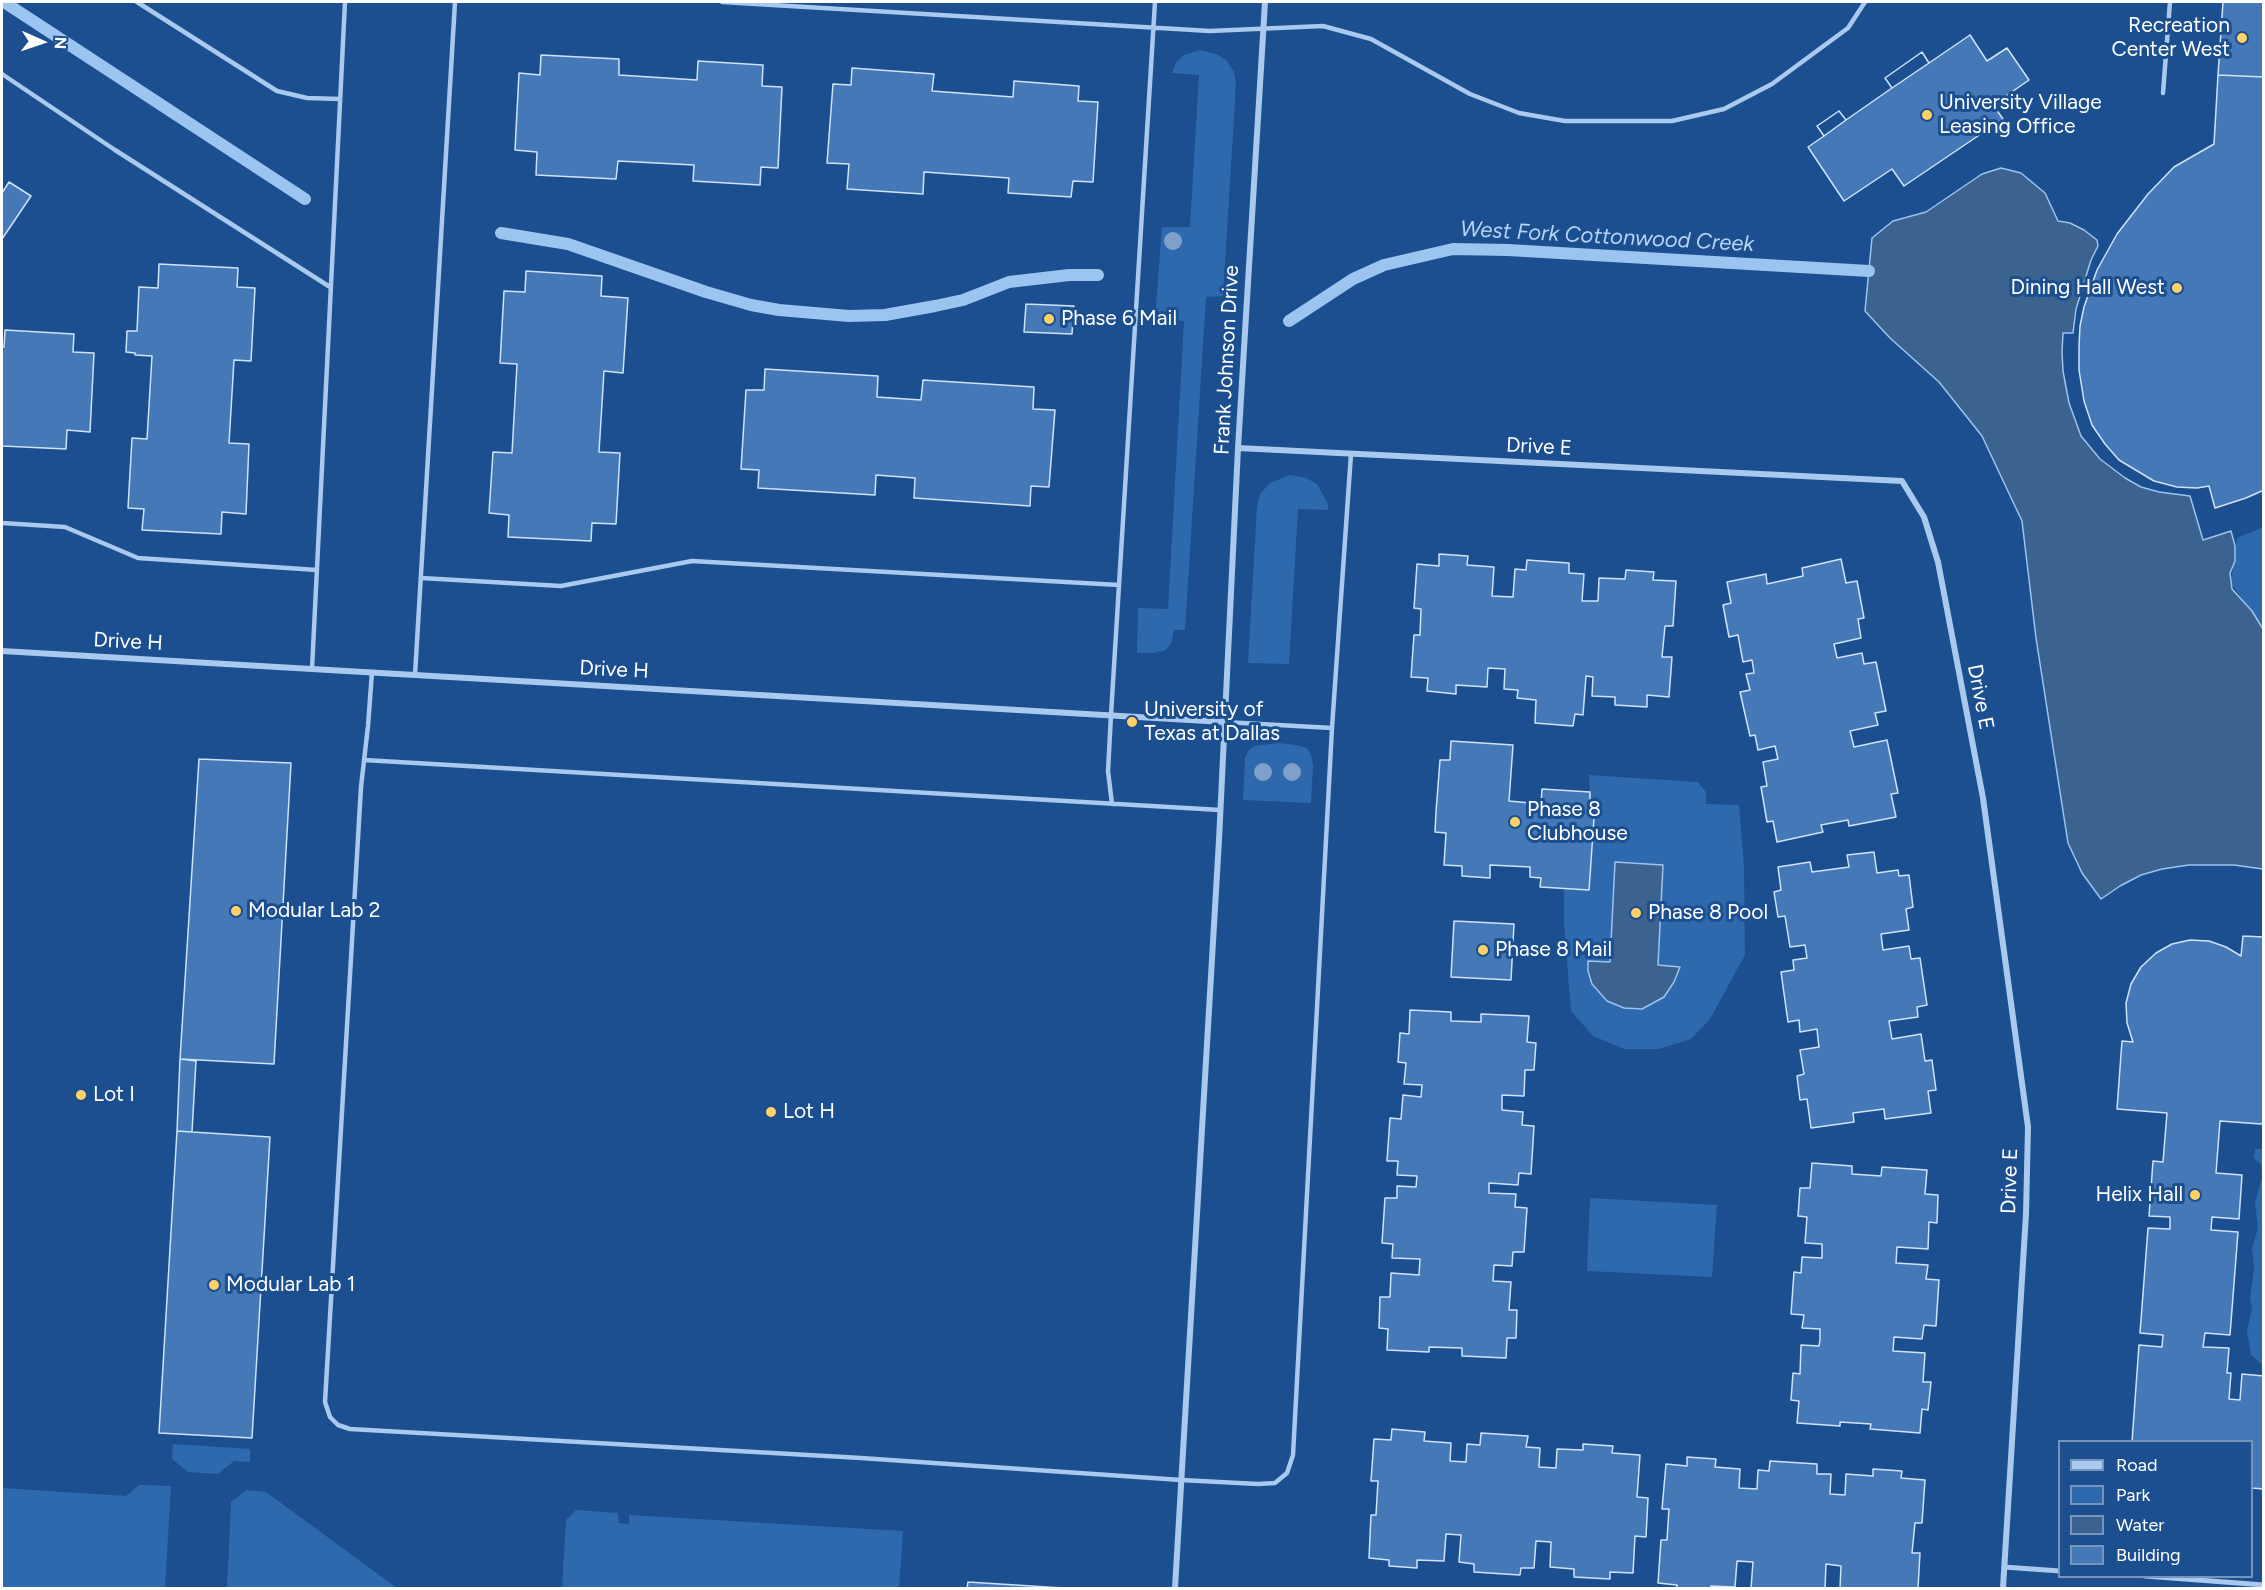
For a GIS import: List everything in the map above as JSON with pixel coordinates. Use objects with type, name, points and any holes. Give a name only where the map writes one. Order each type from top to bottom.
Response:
[{"type":"street","name":"Frank Johnson Drive","points":[[1174,1588],[1265,2]]},
{"type":"street","name":"Drive E","points":[[1238,448],[1902,482],[1924,517],[1938,561],[1983,798],[2028,1127],[2026,1214],[2003,1588]]},
{"type":"street","name":"Drive H","points":[[2,651],[1224,722]]},
{"type":"street","points":[[2004,1567],[2058,1571]]},
{"type":"street","points":[[2171,1578],[2264,1585]]},
{"type":"lane","points":[[137,2],[277,90],[308,98],[340,99]]},
{"type":"lane","points":[[312,669],[345,2]]},
{"type":"lane","points":[[415,675],[455,2]]},
{"type":"lane","points":[[722,2],[1154,28],[1210,30],[1323,27],[1371,39],[1470,94],[1519,113],[1565,121],[1672,121],[1724,109],[1772,84],[1848,28],[1865,2]]},
{"type":"lane","points":[[1112,804],[1108,771],[1110,715],[1155,2]]},
{"type":"lane","points":[[2163,93],[2170,2]]},
{"type":"lane","points":[[2,74],[115,150],[330,287]]},
{"type":"lane","points":[[372,672],[359,811],[325,1402],[330,1417],[338,1425],[350,1429],[861,1458],[1181,1480],[1275,1483],[1287,1473],[1293,1455],[1332,728],[1351,454]]},
{"type":"lane","points":[[2,523],[65,527],[138,558],[317,570]]},
{"type":"lane","points":[[421,578],[561,586],[692,561],[1119,585]]},
{"type":"lane","points":[[1224,722],[1332,728]]},
{"type":"lane","points":[[364,760],[1220,810]]},
{"type":"green space","points":[[1200,50],[1216,54],[1226,60],[1234,72],[1236,84],[1223,296],[1206,297],[1185,630],[1174,630],[1172,642],[1166,650],[1137,653],[1138,608],[1168,609],[1184,321],[1155,319],[1162,227],[1190,227],[1199,75],[1172,73],[1176,63],[1184,55]]},
{"type":"green space","points":[[1290,475],[1306,478],[1317,484],[1328,504],[1328,510],[1298,509],[1289,664],[1248,663],[1257,507],[1260,494],[1270,483]]},
{"type":"green space","points":[[2263,527],[2263,629],[2231,583],[2237,538]]},
{"type":"green space","points":[[1278,743],[1307,748],[1311,755],[1313,765],[1311,803],[1243,800],[1245,758],[1249,750],[1254,746]]},
{"type":"green space","points":[[1589,775],[1698,782],[1706,792],[1706,804],[1739,805],[1744,866],[1745,955],[1710,1019],[1691,1039],[1659,1049],[1624,1049],[1593,1036],[1571,1011],[1564,925],[1564,888],[1589,890],[1595,804],[1590,803]]},
{"type":"green space","points":[[2255,1149],[2264,1149],[2263,1365],[2251,1355],[2247,1331],[2252,1308],[2250,1299],[2254,1268],[2252,1248],[2258,1228],[2255,1203],[2262,1177],[2261,1164],[2254,1158]]},
{"type":"green space","points":[[1590,1198],[1717,1205],[1712,1277],[1587,1271]]},
{"type":"green space","points":[[173,1444],[250,1449],[250,1462],[234,1461],[218,1474],[188,1472],[172,1459]]},
{"type":"green space","points":[[139,1485],[171,1486],[165,1588],[2,1588],[2,1488],[126,1496]]},
{"type":"green space","points":[[246,1490],[266,1492],[397,1588],[227,1588],[231,1502]]},
{"type":"green space","points":[[576,1510],[618,1513],[619,1523],[629,1524],[629,1515],[903,1531],[899,1588],[562,1588],[566,1520]]},
{"type":"water","points":[[2001,168],[2021,173],[2045,193],[2058,221],[2070,223],[2097,240],[2098,246],[2091,260],[2076,309],[2073,333],[2063,333],[2063,371],[2069,403],[2081,436],[2100,459],[2141,487],[2190,496],[2203,540],[2231,531],[2235,546],[2235,561],[2230,573],[2232,589],[2252,611],[2263,629],[2263,869],[2234,865],[2189,865],[2162,869],[2141,875],[2101,899],[2082,873],[2068,843],[2036,638],[2022,521],[1982,436],[1939,382],[1890,338],[1865,311],[1872,238],[1893,221],[1926,212],[1982,174]]},
{"type":"water","name":"Phase 8 Pool","points":[[1615,862],[1663,865],[1658,965],[1680,967],[1664,997],[1642,1009],[1624,1008],[1607,1001],[1592,984],[1588,971],[1588,961],[1610,962]]},
{"type":"building","name":"Recreation Center West","points":[[2223,2],[2264,2],[2264,77],[2218,75]]},
{"type":"building","name":"University Village Leasing Office","points":[[1970,35],[1987,61],[2007,48],[2029,80],[1993,105],[2003,119],[1904,186],[1892,169],[1844,201],[1808,147],[1824,136],[1817,126],[1839,111],[1846,120],[1892,88],[1885,78],[1922,52],[1929,63]]},
{"type":"building","points":[[1922,52],[1929,63],[1892,88],[1885,78]]},
{"type":"building","points":[[541,55],[619,59],[619,75],[697,80],[698,61],[763,65],[762,86],[782,87],[778,168],[761,167],[760,185],[693,181],[694,165],[618,161],[616,179],[536,175],[537,152],[515,150],[519,73],[540,75]]},
{"type":"building","points":[[852,68],[934,74],[932,91],[1013,97],[1014,81],[1079,86],[1078,101],[1098,102],[1093,182],[1073,181],[1071,197],[1008,193],[1009,178],[924,172],[923,194],[847,189],[849,164],[827,163],[833,84],[851,85]]},
{"type":"building","name":"Dining Hall West","points":[[2218,75],[2264,77],[2264,490],[2215,508],[2209,486],[2177,487],[2154,481],[2119,460],[2105,444],[2092,425],[2084,401],[2079,370],[2079,346],[2084,307],[2097,270],[2117,234],[2148,194],[2174,167],[2214,144]]},
{"type":"building","points":[[1839,111],[1846,120],[1824,136],[1817,126]]},
{"type":"building","points":[[9,182],[31,196],[2,239],[2,193]]},
{"type":"building","points":[[159,264],[238,268],[237,287],[255,288],[251,361],[234,360],[229,443],[249,444],[246,514],[222,512],[221,534],[142,530],[144,509],[128,508],[132,438],[147,439],[152,356],[126,352],[127,331],[137,331],[139,287],[158,288]]},
{"type":"building","points":[[526,271],[602,276],[601,296],[628,298],[623,373],[604,371],[599,452],[620,453],[616,524],[592,523],[591,541],[508,537],[509,515],[489,513],[493,452],[512,453],[517,364],[500,363],[504,291],[525,292]]},
{"type":"building","name":"Phase 6 Mail","points":[[1026,304],[1074,306],[1072,334],[1024,332]]},
{"type":"building","points":[[5,330],[74,334],[73,352],[94,353],[90,432],[67,430],[66,449],[2,446],[2,347],[4,347]]},
{"type":"building","points":[[765,369],[878,376],[877,397],[921,400],[923,380],[1034,387],[1033,409],[1055,410],[1049,487],[1031,486],[1030,506],[914,498],[915,478],[876,475],[875,495],[758,488],[759,470],[741,469],[746,390],[764,390]]},
{"type":"building","points":[[1439,554],[1468,556],[1467,565],[1494,567],[1492,596],[1513,597],[1515,569],[1526,570],[1527,560],[1569,563],[1569,573],[1584,574],[1582,601],[1598,601],[1599,578],[1625,579],[1626,570],[1654,572],[1653,580],[1676,581],[1673,626],[1665,626],[1662,657],[1672,657],[1669,697],[1647,695],[1647,707],[1615,705],[1615,697],[1592,696],[1593,677],[1586,676],[1583,715],[1575,714],[1573,726],[1535,723],[1536,700],[1517,698],[1518,690],[1504,689],[1505,669],[1488,668],[1487,687],[1456,685],[1456,694],[1427,691],[1428,678],[1411,677],[1414,635],[1420,635],[1421,609],[1414,608],[1417,564],[1439,566]]},
{"type":"building","points":[[1841,559],[1846,583],[1857,581],[1864,618],[1858,619],[1861,638],[1834,644],[1837,658],[1862,653],[1864,664],[1876,662],[1886,711],[1875,713],[1878,725],[1850,731],[1854,747],[1887,740],[1898,793],[1891,794],[1896,817],[1849,826],[1848,820],[1821,825],[1823,832],[1777,842],[1773,821],[1767,822],[1761,787],[1767,786],[1763,762],[1778,759],[1775,746],[1758,750],[1755,735],[1750,736],[1740,692],[1750,690],[1746,674],[1754,673],[1753,666],[1752,660],[1743,662],[1738,635],[1729,637],[1723,605],[1731,603],[1727,582],[1766,574],[1767,584],[1803,576],[1802,568]]},
{"type":"building","name":"Phase 8 Clubhouse","points":[[1451,741],[1513,745],[1509,801],[1541,804],[1542,789],[1590,792],[1590,803],[1595,804],[1589,890],[1540,887],[1541,878],[1530,877],[1530,867],[1490,865],[1490,878],[1462,876],[1462,866],[1444,865],[1446,833],[1435,832],[1436,812],[1440,760],[1450,760]]},
{"type":"building","name":"Modular Lab 2","points":[[199,759],[291,763],[274,1064],[180,1059]]},
{"type":"building","points":[[1874,852],[1877,873],[1898,870],[1899,876],[1909,875],[1913,907],[1906,909],[1909,930],[1881,934],[1883,950],[1909,946],[1911,959],[1920,958],[1927,1005],[1917,1007],[1918,1017],[1889,1021],[1892,1039],[1921,1034],[1925,1061],[1932,1060],[1936,1090],[1928,1091],[1931,1113],[1885,1119],[1884,1109],[1853,1113],[1854,1122],[1811,1128],[1807,1099],[1800,1100],[1797,1076],[1804,1074],[1800,1050],[1819,1047],[1817,1029],[1800,1032],[1799,1020],[1788,1022],[1781,972],[1794,970],[1793,960],[1807,958],[1805,945],[1790,947],[1785,916],[1778,917],[1774,892],[1781,890],[1778,867],[1810,862],[1812,872],[1849,867],[1847,855]]},
{"type":"building","name":"Phase 8 Mail","points":[[1454,921],[1514,924],[1511,980],[1451,977]]},
{"type":"building","name":"Helix Hall","points":[[2243,936],[2264,937],[2264,1121],[2261,1124],[2220,1121],[2216,1173],[2242,1175],[2239,1219],[2212,1217],[2211,1230],[2238,1232],[2230,1335],[2205,1333],[2203,1347],[2229,1348],[2227,1373],[2231,1373],[2229,1399],[2240,1400],[2242,1374],[2264,1376],[2264,1489],[2253,1488],[2253,1440],[2132,1440],[2139,1345],[2162,1347],[2163,1335],[2140,1333],[2148,1228],[2170,1229],[2170,1217],[2149,1216],[2153,1161],[2163,1162],[2167,1113],[2117,1109],[2122,1041],[2133,1042],[2127,1023],[2126,1003],[2131,984],[2141,967],[2156,953],[2172,944],[2190,940],[2209,941],[2241,956]]},
{"type":"building","points":[[1410,1010],[1451,1012],[1451,1021],[1481,1022],[1481,1014],[1529,1016],[1527,1042],[1536,1043],[1534,1070],[1525,1070],[1524,1096],[1502,1095],[1502,1110],[1523,1112],[1522,1125],[1534,1126],[1531,1174],[1519,1173],[1518,1185],[1489,1183],[1489,1193],[1516,1194],[1515,1207],[1527,1208],[1524,1252],[1513,1252],[1512,1266],[1494,1265],[1493,1281],[1511,1282],[1509,1310],[1517,1310],[1516,1338],[1507,1338],[1506,1358],[1462,1356],[1462,1348],[1429,1347],[1429,1352],[1387,1350],[1388,1329],[1379,1328],[1380,1297],[1390,1297],[1391,1273],[1419,1275],[1420,1259],[1392,1258],[1393,1244],[1382,1243],[1385,1198],[1397,1198],[1397,1186],[1416,1187],[1417,1176],[1397,1175],[1398,1161],[1387,1161],[1390,1118],[1401,1119],[1403,1095],[1421,1097],[1422,1085],[1404,1084],[1406,1063],[1398,1062],[1400,1033],[1409,1034]]},
{"type":"building","points":[[180,1059],[196,1061],[192,1132],[177,1131]]},
{"type":"building","name":"Modular Lab 1","points":[[177,1131],[270,1137],[252,1438],[159,1433]]},
{"type":"building","points":[[1812,1163],[1852,1166],[1852,1174],[1881,1176],[1882,1167],[1927,1170],[1925,1194],[1938,1195],[1937,1223],[1929,1222],[1928,1249],[1897,1247],[1896,1263],[1928,1265],[1926,1279],[1939,1280],[1936,1326],[1924,1325],[1922,1339],[1894,1337],[1893,1351],[1925,1353],[1923,1382],[1931,1382],[1928,1410],[1922,1409],[1920,1433],[1870,1429],[1871,1424],[1840,1422],[1840,1426],[1797,1423],[1799,1401],[1791,1400],[1793,1373],[1800,1374],[1801,1345],[1819,1346],[1820,1340],[1820,1329],[1802,1328],[1804,1315],[1791,1314],[1794,1272],[1801,1273],[1802,1257],[1822,1258],[1822,1244],[1805,1243],[1807,1217],[1798,1216],[1800,1188],[1810,1188]]},
{"type":"building","points":[[1392,1429],[1425,1432],[1424,1441],[1451,1443],[1450,1461],[1466,1462],[1467,1444],[1480,1445],[1481,1433],[1528,1436],[1526,1447],[1540,1448],[1539,1467],[1556,1468],[1557,1449],[1583,1450],[1583,1444],[1613,1446],[1612,1453],[1640,1455],[1637,1497],[1648,1498],[1646,1537],[1635,1536],[1633,1573],[1610,1572],[1610,1579],[1574,1577],[1574,1569],[1550,1567],[1551,1542],[1536,1541],[1534,1568],[1521,1568],[1520,1575],[1474,1572],[1474,1564],[1459,1562],[1461,1535],[1446,1534],[1444,1561],[1417,1560],[1417,1568],[1389,1566],[1389,1560],[1369,1558],[1371,1515],[1376,1515],[1378,1481],[1371,1481],[1374,1439],[1391,1440]]},
{"type":"building","points":[[1687,1457],[1716,1459],[1715,1467],[1740,1469],[1739,1488],[1757,1489],[1758,1470],[1769,1471],[1770,1461],[1817,1464],[1817,1474],[1831,1474],[1830,1494],[1845,1495],[1846,1474],[1873,1476],[1873,1469],[1902,1471],[1901,1478],[1925,1480],[1922,1523],[1915,1523],[1912,1553],[1920,1553],[1918,1588],[1840,1588],[1841,1566],[1826,1564],[1825,1588],[1751,1588],[1753,1562],[1737,1561],[1735,1587],[1677,1588],[1677,1585],[1658,1583],[1661,1540],[1667,1540],[1669,1509],[1662,1509],[1666,1464],[1687,1466]]},
{"type":"building","points":[[968,1582],[1063,1588],[967,1588]]},
{"type":"waterway","name":"West Fork Cottonwood Creek","points":[[4,2],[305,199]]},
{"type":"waterway","name":"West Fork Cottonwood Creek","points":[[501,233],[568,244],[706,292],[751,305],[779,310],[849,316],[885,315],[935,306],[963,300],[1009,282],[1069,275],[1098,275]]},
{"type":"waterway","name":"West Fork Cottonwood Creek","points":[[1289,321],[1353,279],[1384,265],[1453,249],[1508,250],[1869,271]]},
{"type":"place","name":"Recreation Center West","points":[[2242,38]]},
{"type":"place","name":"University Village Leasing Office","points":[[1927,115]]},
{"type":"place","name":"Dining Hall West","points":[[2177,288]]},
{"type":"place","name":"Phase 6 Mail","points":[[1049,319]]},
{"type":"place","name":"University of Texas at Dallas","points":[[1132,722]]},
{"type":"place","name":"Phase 8 Clubhouse","points":[[1515,822]]},
{"type":"place","name":"Modular Lab 2","points":[[236,911]]},
{"type":"place","name":"Phase 8 Pool","points":[[1636,913]]},
{"type":"place","name":"Phase 8 Mail","points":[[1483,950]]},
{"type":"place","name":"Lot I","points":[[81,1095]]},
{"type":"place","name":"Lot H","points":[[771,1112]]},
{"type":"place","name":"Helix Hall","points":[[2195,1195]]},
{"type":"place","name":"Modular Lab 1","points":[[214,1285]]}]
